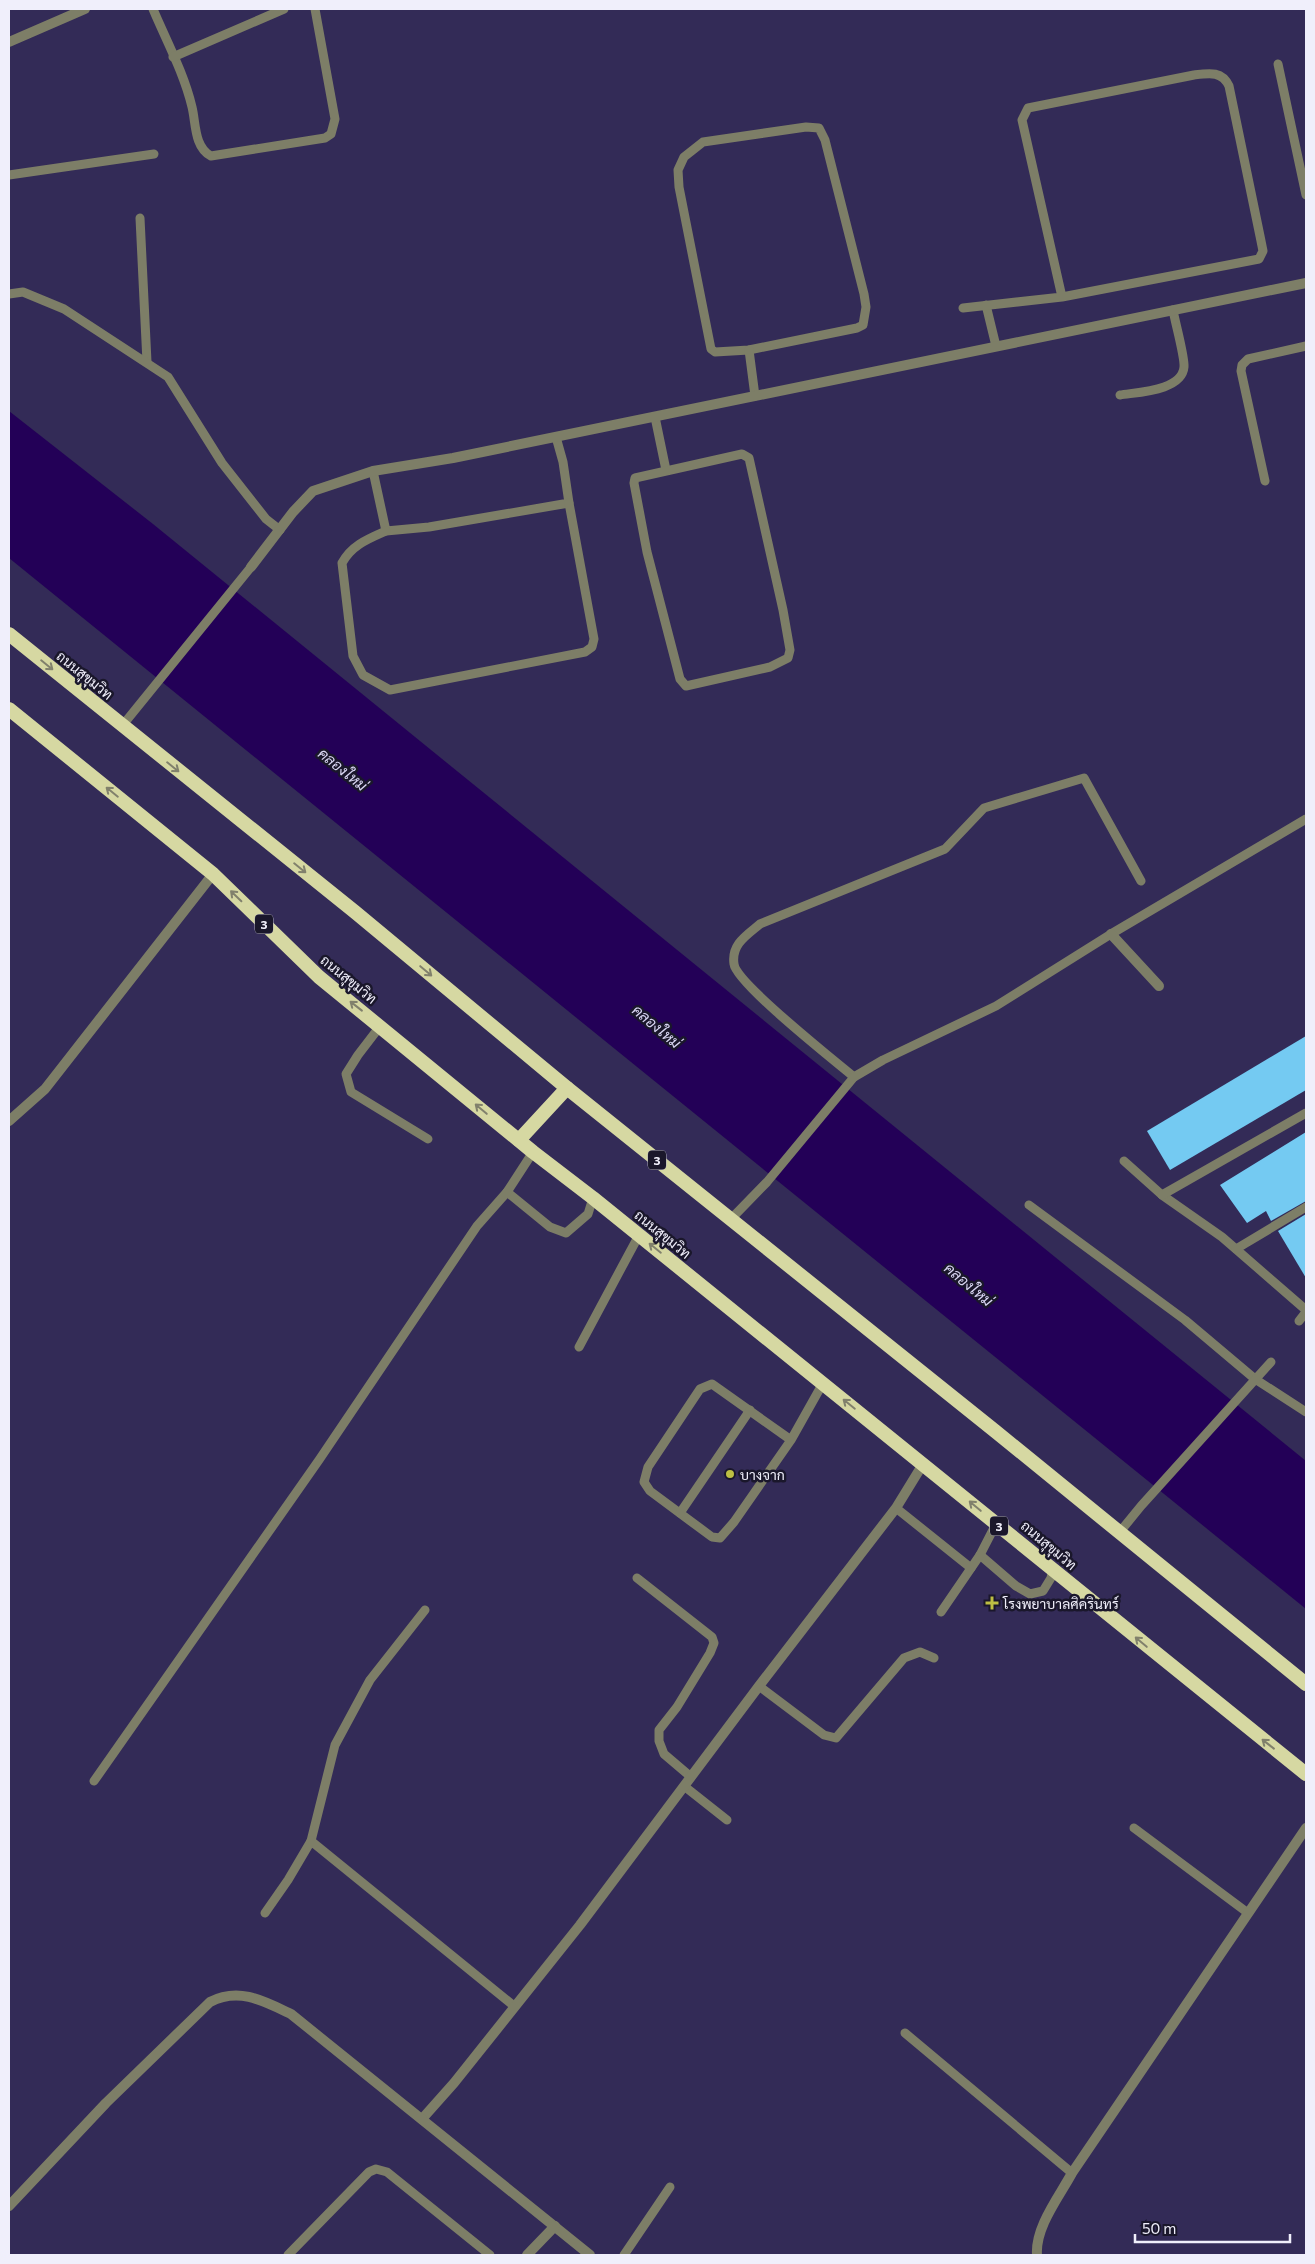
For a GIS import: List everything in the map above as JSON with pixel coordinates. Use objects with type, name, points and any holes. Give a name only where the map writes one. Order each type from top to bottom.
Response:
[{"type":"highway","name":"ถนนสุขุมวิท","points":[[9,634],[355,912],[567,1088],[1306,1684]]},
{"type":"highway","name":"ถนนสุขุมวิท","points":[[11,715],[213,874],[319,977],[533,1152],[1008,1532],[1153,1652],[1306,1774]]},
{"type":"highway","points":[[519,1140],[567,1088]]},
{"type":"street","points":[[9,42],[85,9]]},
{"type":"street","points":[[251,567],[313,491],[372,471],[453,458],[1306,283]]},
{"type":"street","points":[[9,1121],[45,1089],[213,874]]},
{"type":"street","points":[[1112,934],[1159,986]]},
{"type":"street","points":[[422,2119],[454,2083],[580,1925],[759,1686],[896,1508],[923,1464]]},
{"type":"street","points":[[1037,2255],[1036,2246],[1042,2228],[1072,2173],[1306,1828]]},
{"type":"street","points":[[9,2206],[106,2103],[210,2002],[230,1994],[243,1995],[260,1999],[291,2014],[359,2067],[391,2097],[422,2119],[590,2255]]},
{"type":"street","points":[[527,2255],[555,2226]]},
{"type":"lane","points":[[152,9],[174,57],[192,107],[196,134],[202,148],[211,156],[325,138],[331,134],[335,119],[315,9]]},
{"type":"lane","points":[[174,57],[284,9]]},
{"type":"lane","points":[[1278,64],[1306,196]]},
{"type":"lane","points":[[963,308],[1062,297],[1259,259],[1263,251],[1230,86],[1225,78],[1214,73],[1194,75],[1028,108],[1022,120],[1062,297]]},
{"type":"lane","points":[[806,127],[818,128],[826,140],[864,294],[866,320],[863,325],[857,328],[749,350],[715,352],[711,349],[679,187],[678,170],[684,157],[703,142],[806,127]]},
{"type":"lane","points":[[9,175],[154,154]]},
{"type":"lane","points":[[140,218],[147,362]]},
{"type":"lane","points":[[9,294],[23,292],[64,309],[168,377],[230,475],[266,519],[280,530]]},
{"type":"lane","points":[[986,305],[996,346]]},
{"type":"lane","points":[[1120,395],[1161,389],[1178,380],[1184,368],[1173,310]]},
{"type":"lane","points":[[1265,481],[1241,371],[1242,365],[1248,359],[1306,346]]},
{"type":"lane","points":[[749,350],[755,396]]},
{"type":"lane","points":[[655,416],[666,470]]},
{"type":"lane","points":[[556,437],[563,462],[594,639],[592,647],[585,652],[390,690],[363,675],[353,656],[342,563],[348,553],[359,543],[386,531],[429,527],[569,503]]},
{"type":"lane","points":[[742,454],[748,458],[782,610],[790,650],[788,658],[770,667],[686,686],[680,679],[647,552],[634,483],[635,478],[666,470],[742,454]]},
{"type":"lane","points":[[372,471],[386,531]]},
{"type":"lane","points":[[122,726],[251,567]]},
{"type":"lane","points":[[852,1081],[777,1012],[734,968],[734,953],[738,943],[760,924],[945,849],[984,808],[1084,778],[1141,881]]},
{"type":"lane","points":[[731,1219],[767,1182],[852,1081],[883,1060],[996,1006],[1112,934],[1306,819]]},
{"type":"lane","points":[[381,1026],[346,1074],[351,1092],[428,1139]]},
{"type":"lane","points":[[1162,1195],[1306,1113]]},
{"type":"lane","points":[[94,1781],[320,1460],[477,1226],[507,1192],[533,1152]]},
{"type":"lane","points":[[1124,1161],[1162,1195],[1222,1237],[1306,1311],[1299,1321]]},
{"type":"lane","points":[[507,1192],[550,1227],[566,1233],[588,1214],[592,1198]]},
{"type":"lane","points":[[1029,1205],[1185,1320],[1255,1379],[1306,1412]]},
{"type":"lane","points":[[1236,1250],[1306,1207]]},
{"type":"lane","points":[[579,1347],[639,1236]]},
{"type":"lane","points":[[1119,1533],[1271,1362]]},
{"type":"lane","points":[[791,1440],[712,1384],[700,1389],[645,1474],[644,1482],[650,1491],[712,1537],[720,1538],[734,1522],[791,1440],[823,1384]]},
{"type":"lane","points":[[680,1513],[750,1410]]},
{"type":"lane","points":[[896,1508],[971,1568]]},
{"type":"lane","points":[[941,1612],[980,1555],[996,1524]]},
{"type":"lane","points":[[980,1555],[1016,1586],[1030,1594],[1043,1591],[1051,1578],[1053,1569]]},
{"type":"lane","points":[[637,1578],[712,1637],[714,1643],[710,1653],[677,1707],[659,1730],[659,1741],[664,1754],[691,1778]]},
{"type":"lane","points":[[265,1913],[288,1880],[310,1842],[335,1745],[370,1680],[425,1610]]},
{"type":"lane","points":[[759,1686],[824,1735],[836,1738],[904,1658],[920,1652],[934,1658]]},
{"type":"lane","points":[[684,1786],[727,1820]]},
{"type":"lane","points":[[1134,1828],[1248,1913]]},
{"type":"lane","points":[[310,1842],[514,2006]]},
{"type":"lane","points":[[905,2033],[1072,2173]]},
{"type":"lane","points":[[288,2255],[369,2172],[376,2169],[387,2172],[490,2255]]},
{"type":"lane","points":[[624,2255],[670,2187]]},
{"type":"water","name":"คลองใหม่","points":[[9,411],[153,524],[1306,1461],[1306,1609],[9,558]]},
{"type":"building","points":[[1306,1036],[1306,1090],[1170,1170],[1147,1131]]},
{"type":"building","points":[[1306,1132],[1306,1201],[1271,1221],[1266,1211],[1247,1223],[1220,1185]]},
{"type":"building","points":[[1306,1214],[1306,1278],[1278,1231]]},
{"type":"place","name":"บางจาก","points":[[730,1474]]},
{"type":"place","name":"โรงพยาบาลศิครินทร์","points":[[992,1603]]}]
